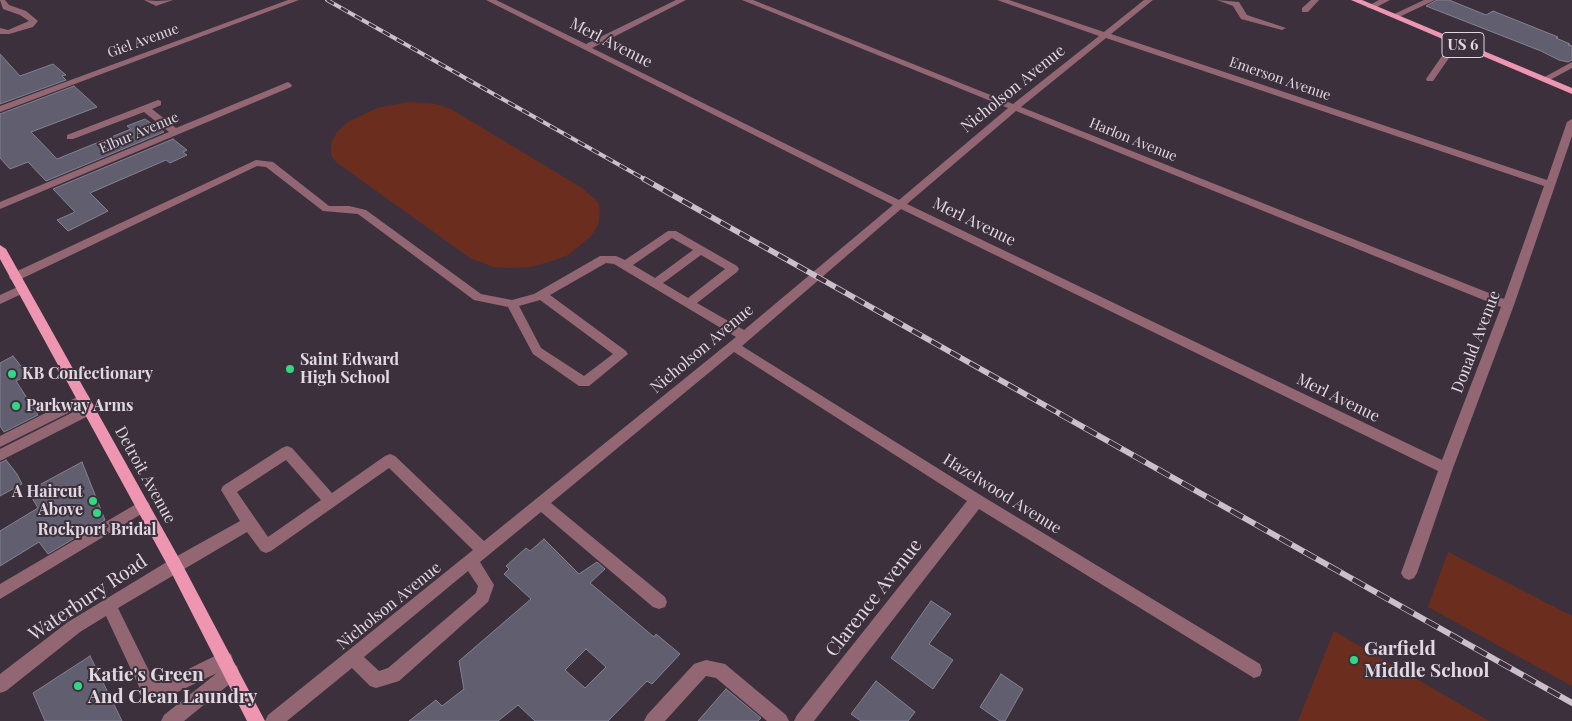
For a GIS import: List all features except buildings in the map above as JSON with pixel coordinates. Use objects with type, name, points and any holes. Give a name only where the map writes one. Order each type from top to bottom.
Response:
[{"type":"main road","name":"US 6","points":[[1355,0],[1572,91]]},
{"type":"main road","name":"Detroit Avenue","points":[[0,249],[175,564],[256,721]]},
{"type":"street","points":[[0,30],[2,32],[9,32],[30,25],[34,21],[24,13],[6,7],[1,0]]},
{"type":"street","points":[[148,0],[156,4],[169,0]]},
{"type":"street","name":"Giel Avenue","points":[[3,105],[295,0]]},
{"type":"street","name":"Merl Avenue","points":[[490,0],[899,204],[1446,468]]},
{"type":"street","points":[[585,48],[682,0]]},
{"type":"street","name":"Harlon Avenue","points":[[746,0],[1508,305]]},
{"type":"street","name":"Emerson Avenue","points":[[1001,0],[1550,185]]},
{"type":"street","name":"Nicholson Avenue","points":[[274,721],[739,341],[1015,107],[1149,0]]},
{"type":"street","points":[[1221,0],[1239,6],[1244,17],[1282,28]]},
{"type":"street","points":[[1305,10],[1315,0]]},
{"type":"street","points":[[1370,7],[1386,0]]},
{"type":"street","points":[[1394,16],[1432,0]]},
{"type":"street","points":[[1430,79],[1456,42]]},
{"type":"street","points":[[1545,79],[1572,66]]},
{"type":"street","name":"Elbur Avenue","points":[[0,206],[288,85]]},
{"type":"street","points":[[70,137],[158,103]]},
{"type":"street","points":[[145,108],[175,132]]},
{"type":"street","name":"Donald Avenue","points":[[1408,573],[1508,305],[1572,122]]},
{"type":"street","points":[[0,300],[19,283],[256,163],[269,164],[327,209],[349,209],[362,212],[478,297],[512,304],[537,351],[584,383],[622,354],[541,295]]},
{"type":"street","points":[[626,265],[672,233],[733,269],[689,303]]},
{"type":"street","points":[[655,283],[701,250]]},
{"type":"street","name":"Hazelwood Avenue","points":[[512,304],[541,295],[604,259],[616,260],[689,303],[739,341],[977,500],[1254,670]]},
{"type":"street","points":[[0,442],[86,404]]},
{"type":"street","points":[[0,455],[86,404]]},
{"type":"street","points":[[331,502],[286,452],[228,490],[249,524],[266,546],[331,502],[390,460],[483,550]]},
{"type":"street","name":"Clarence Avenue","points":[[803,721],[977,500]]},
{"type":"street","points":[[540,503],[659,602]]},
{"type":"street","points":[[0,592],[143,506]]},
{"type":"street","name":"Waterbury Road","points":[[0,685],[74,627],[175,564],[249,524]]},
{"type":"street","points":[[352,657],[376,680],[393,675],[482,597],[486,585],[470,561]]},
{"type":"street","points":[[109,606],[148,687],[168,689],[228,666]]},
{"type":"street","points":[[170,721],[228,666]]},
{"type":"street","points":[[653,721],[700,670],[713,668],[719,670],[744,689],[780,721]]},
{"type":"shaded area","points":[[409,102],[436,104],[451,109],[582,188],[598,202],[600,213],[598,225],[591,236],[568,255],[549,262],[530,267],[493,267],[470,258],[336,162],[331,155],[331,143],[337,132],[348,122],[377,108]]},
{"type":"shaded area","points":[[1448,552],[1572,616],[1572,686],[1428,607]]},
{"type":"shaded area","points":[[1334,631],[1489,721],[1298,721]]},
{"type":"railway","points":[[327,0],[646,180]]},
{"type":"railway","points":[[644,179],[1062,415]]},
{"type":"railway","points":[[1060,414],[1572,703]]},
{"type":"place","name":"Saint Edward High School","points":[[290,369]]},
{"type":"place","name":"KB Confectionary","points":[[12,374]]},
{"type":"place","name":"Parkway Arms","points":[[16,406]]},
{"type":"place","name":"A Haircut Above","points":[[93,501]]},
{"type":"place","name":"Rockport Bridal","points":[[97,513]]},
{"type":"place","name":"Garfield Middle School","points":[[1354,660]]},
{"type":"place","name":"Katie's Green And Clean Laundry","points":[[78,686]]}]
